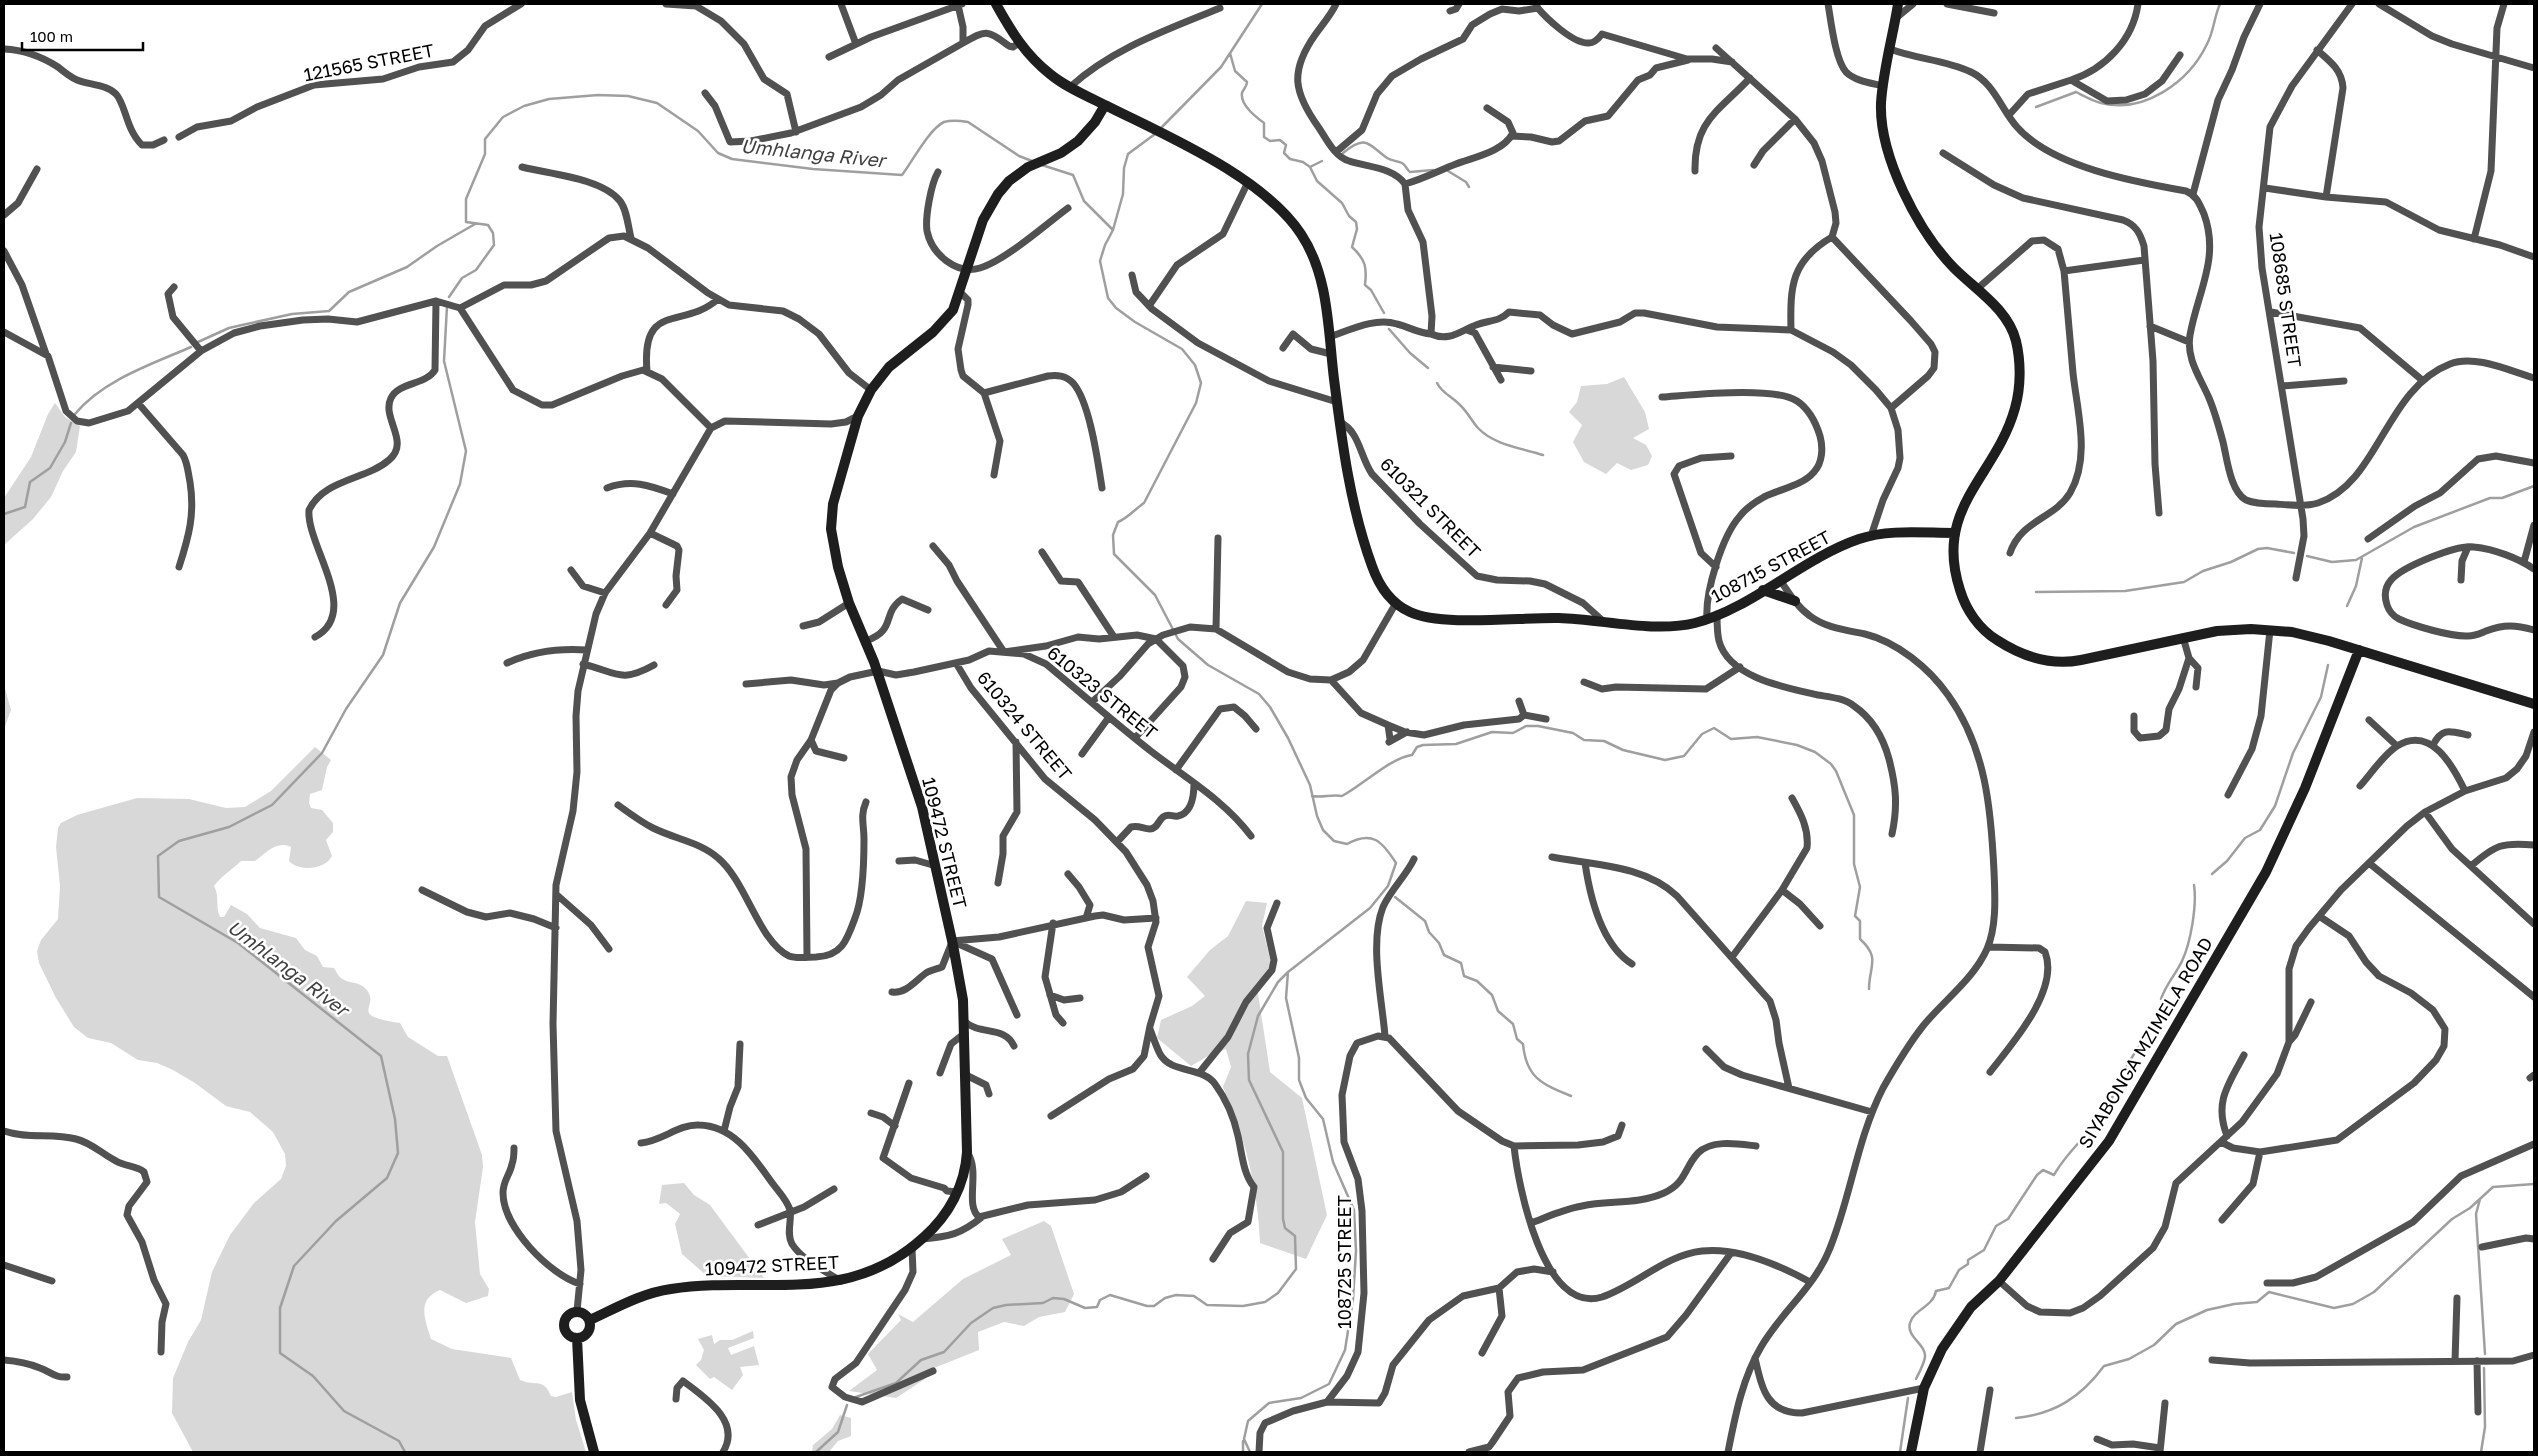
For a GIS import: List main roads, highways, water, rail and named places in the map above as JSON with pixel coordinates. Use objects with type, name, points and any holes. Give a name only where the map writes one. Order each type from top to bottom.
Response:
[{"type":"waterway","name":"Umhlanga River","points":[[1161,128],[1221,67],[1262,4]]},
{"type":"waterway","points":[[2036,107],[2076,92],[2101,103],[2117,105],[2133,104],[2163,92],[2189,71],[2199,58],[2213,29],[2220,4]]},
{"type":"waterway","points":[[1230,53],[1235,71],[1247,82],[1242,93],[1243,102],[1264,123],[1264,137],[1270,141],[1280,140],[1286,145],[1284,153],[1290,159],[1303,162],[1310,167],[1317,181],[1342,203],[1349,216],[1356,222],[1357,229],[1352,247],[1363,260],[1366,274],[1365,285],[1371,290],[1384,313]]},
{"type":"waterway","name":"Umhlanga River","points":[[449,297],[462,278],[476,270],[494,245],[493,233],[488,225],[466,222],[466,199],[485,154],[485,139],[503,117],[524,106],[549,99],[598,95],[628,96],[657,103],[698,131],[718,153],[732,159],[813,169],[902,175],[933,131],[944,122],[956,121],[968,122],[1019,156],[1032,161]]},
{"type":"waterway","name":"Umhlanga River","points":[[1042,165],[1073,175],[1084,201],[1113,230],[1123,194],[1124,168],[1128,154],[1155,134]]},
{"type":"waterway","points":[[1343,153],[1357,144],[1366,143],[1387,158],[1400,162],[1410,172],[1433,170]]},
{"type":"waterway","points":[[1310,167],[1322,161]]},
{"type":"waterway","points":[[1448,171],[1466,182],[1469,187]]},
{"type":"waterway","points":[[198,342],[229,328],[292,314],[329,311],[349,292],[407,267],[437,246],[475,224]]},
{"type":"waterway","points":[[1113,230],[1105,245],[1100,261],[1108,298],[1116,308],[1135,322],[1182,349],[1195,365],[1201,383],[1196,403],[1144,503],[1118,522],[1113,535],[1114,554],[1155,595],[1178,639],[1208,665],[1259,694],[1270,707],[1288,738],[1310,785],[1317,816],[1323,830],[1334,841],[1347,844],[1363,838],[1376,840],[1386,849],[1396,863],[1388,886],[1370,908],[1288,972],[1286,998],[1299,1058],[1299,1080],[1306,1098],[1323,1119],[1333,1162],[1354,1210],[1356,1251],[1353,1299],[1345,1350],[1329,1384],[1301,1398],[1269,1403],[1248,1421],[1244,1439],[1250,1452]]},
{"type":"waterway","name":"Umhlanga River","points":[[405,1452],[399,1441],[344,1411],[313,1376],[280,1353],[280,1308],[294,1266],[336,1221],[387,1178],[398,1153],[395,1119],[381,1056],[238,943],[159,897],[158,856],[179,841],[229,827],[272,805],[322,753],[346,709],[383,655],[400,603],[434,547],[460,484],[466,451],[444,361],[447,306]]},
{"type":"waterway","points":[[1389,329],[1410,353],[1428,368]]},
{"type":"waterway","points":[[75,414],[86,402],[114,382],[191,347]]},
{"type":"waterway","points":[[1437,383],[1444,392],[1462,407],[1484,434],[1508,445],[1543,455]]},
{"type":"waterway","points":[[4,514],[25,507],[30,482],[50,468],[65,442],[71,423]]},
{"type":"waterway","points":[[2307,556],[2332,562],[2356,560],[2414,527],[2490,498],[2502,498],[2534,486]]},
{"type":"waterway","points":[[2036,592],[2125,591],[2184,582],[2203,571],[2231,562],[2258,549],[2267,548],[2294,553]]},
{"type":"waterway","points":[[2347,606],[2356,586],[2362,558]]},
{"type":"waterway","points":[[2212,874],[2227,861],[2245,838],[2260,830],[2275,806],[2293,753],[2321,697],[2328,665]]},
{"type":"waterway","points":[[1312,796],[1342,796],[1386,766],[1412,755],[1417,747],[1423,745],[1456,744],[1492,732],[1513,733],[1526,726],[1538,726],[1573,733],[1584,740],[1604,741],[1623,750],[1665,760],[1684,756],[1702,734],[1714,728],[1731,739],[1757,737],[1797,745],[1815,752],[1831,764],[1836,771],[1854,815],[1854,864],[1860,887],[1855,916],[1860,921],[1860,939],[1872,957],[1869,989]]},
{"type":"waterway","points":[[1916,1379],[1925,1357],[1923,1348],[1911,1332],[1910,1323],[1912,1318],[1931,1301],[1936,1291],[1949,1288],[1959,1270],[1968,1264],[1968,1260],[1984,1250],[1996,1226],[2008,1219],[2037,1175],[2043,1170],[2054,1175],[2065,1158],[2108,1107],[2128,1064],[2153,1025],[2164,1001],[2161,999],[2163,994],[2180,966],[2191,934],[2194,913],[2194,885]]},
{"type":"waterway","points":[[1395,897],[1425,921],[1429,932],[1439,943],[1444,955],[1461,963],[1464,976],[1477,981],[1492,995],[1498,1011],[1513,1024],[1517,1039],[1523,1044],[1528,1064],[1537,1078],[1543,1083],[1571,1096]]},
{"type":"waterway","points":[[856,1397],[896,1383],[921,1360],[944,1352],[971,1323],[993,1308],[1006,1305],[1043,1303],[1053,1298],[1064,1299],[1085,1308],[1097,1307],[1100,1300],[1110,1295],[1147,1306],[1154,1306],[1165,1298],[1176,1295],[1194,1296],[1207,1305],[1243,1306],[1265,1302],[1278,1293],[1296,1269],[1295,1236],[1285,1228],[1283,1219],[1283,1152],[1249,1080],[1248,1054],[1258,1016],[1278,982],[1288,972]]},
{"type":"waterway","points":[[2016,1418],[2043,1413],[2066,1402],[2086,1387],[2104,1366],[2129,1359],[2154,1345],[2176,1324],[2207,1310],[2234,1304],[2257,1302],[2269,1292],[2334,1308],[2353,1304],[2374,1292],[2452,1219],[2470,1208],[2493,1187],[2534,1184]]},
{"type":"waterway","points":[[2480,1199],[2476,1214],[2485,1354]]},
{"type":"waterway","points":[[2481,1452],[2485,1427],[2484,1368]]},
{"type":"waterway","points":[[1900,1452],[1908,1398]]},
{"type":"waterway","points":[[816,1452],[838,1432],[847,1405]]},
{"type":"waterway","points":[[1243,1441],[1243,1452]]}]
